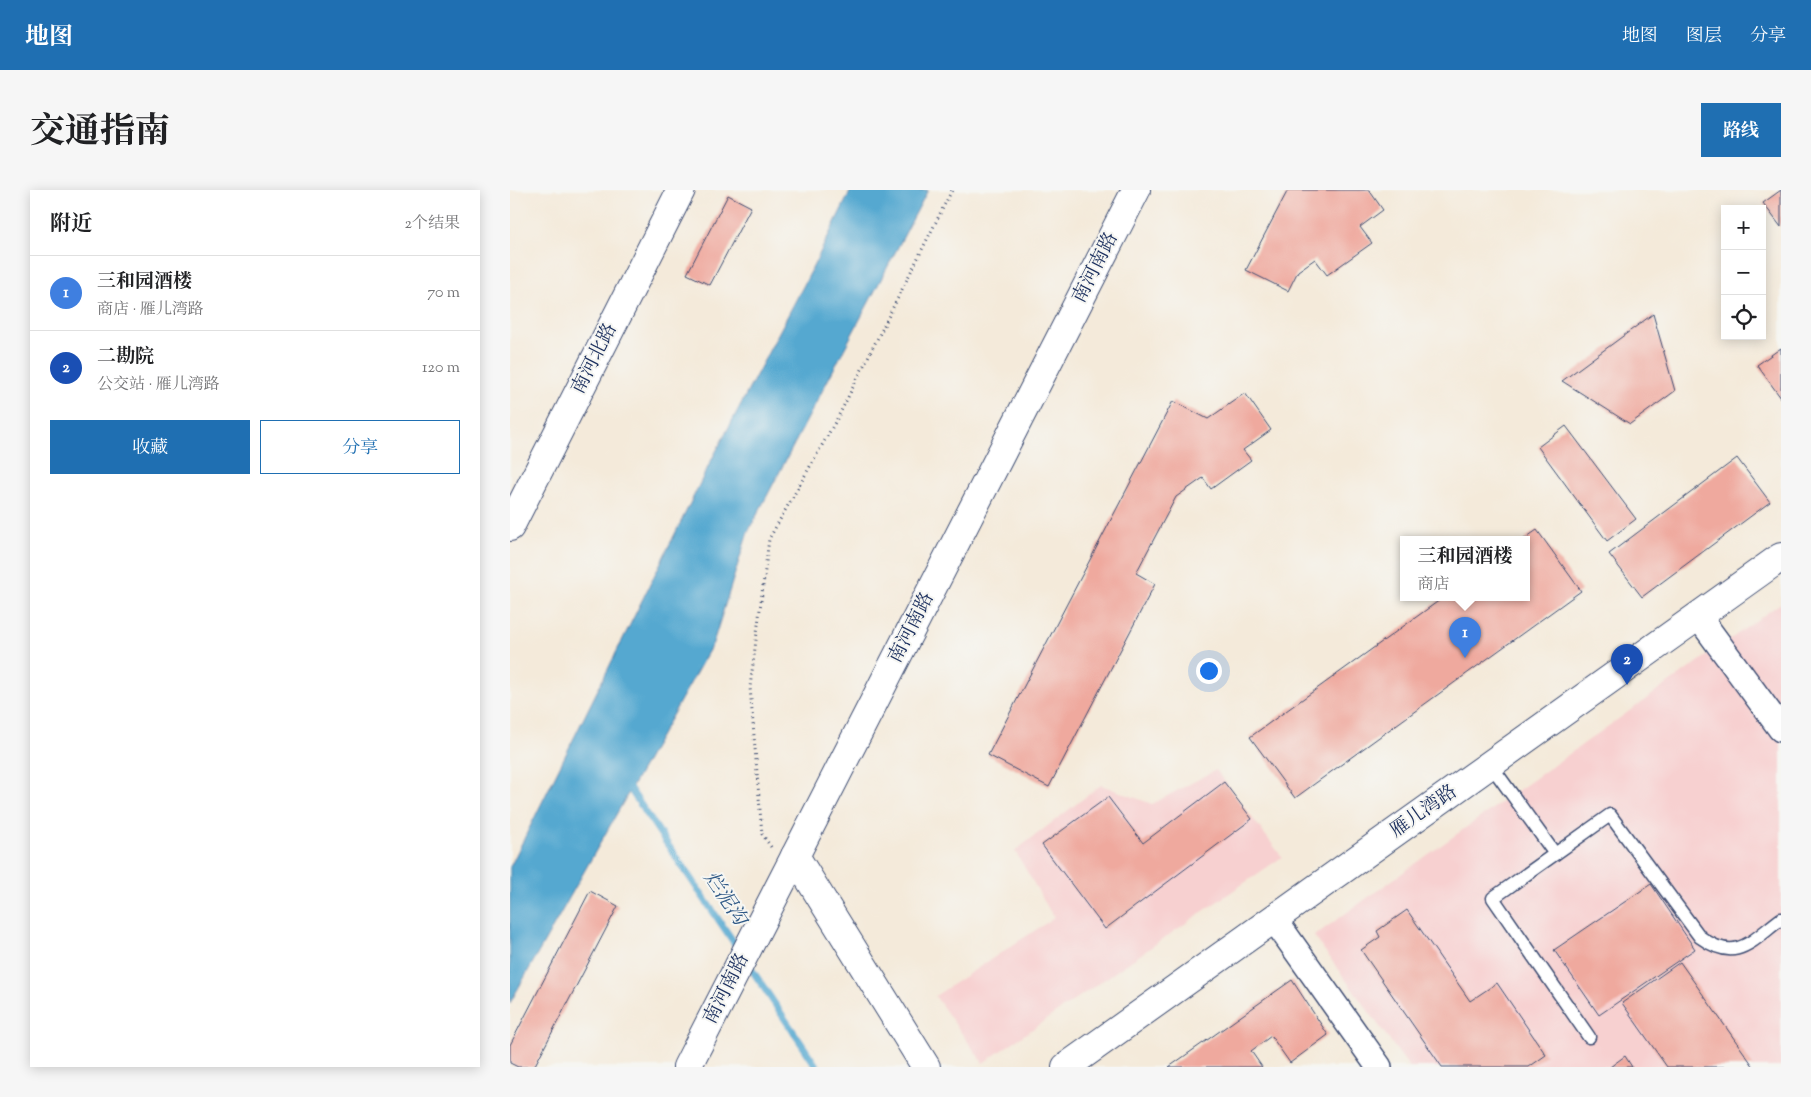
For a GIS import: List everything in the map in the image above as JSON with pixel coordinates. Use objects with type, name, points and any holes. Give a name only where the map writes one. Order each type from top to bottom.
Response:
[{"type":"street","name":"南河北路","points":[[510,527],[681,190]]},
{"type":"street","name":"南河南路","points":[[688,1067],[1136,190]]},
{"type":"street","name":"雁儿湾路","points":[[1066,1067],[1781,557]]},
{"type":"street","points":[[1698,616],[1781,730]]},
{"type":"street","points":[[791,864],[926,1067]]},
{"type":"street","points":[[1274,919],[1379,1067]]},
{"type":"lane","points":[[1490,764],[1555,854]]},
{"type":"lane","points":[[1589,1037],[1493,898],[1610,815],[1700,937],[1712,946],[1725,950],[1740,950],[1781,919]]},
{"type":"path","points":[[791,864],[762,834],[750,687],[769,539],[838,417],[952,190]]},
{"type":"shaded area","points":[[1781,603],[1781,1067],[1409,1067],[1314,936]]},
{"type":"shaded area","points":[[1216,770],[1282,857],[983,1063],[935,996],[1054,918],[1015,851],[1101,785],[1152,804]]},
{"type":"water","points":[[851,190],[928,190],[748,532],[713,643],[510,1003],[510,867],[712,459],[808,277]]},
{"type":"building","points":[[1288,190],[1369,190],[1383,210],[1360,227],[1372,243],[1327,275],[1315,259],[1298,271],[1288,291],[1246,270]]},
{"type":"building","points":[[1781,190],[1781,227],[1766,205],[1763,203]]},
{"type":"building","points":[[728,195],[751,207],[710,285],[687,274]]},
{"type":"building","points":[[1653,314],[1675,391],[1630,424],[1562,381]]},
{"type":"building","points":[[1781,348],[1781,398],[1757,365]]},
{"type":"building","points":[[1245,393],[1271,430],[1243,450],[1251,460],[1211,489],[1203,478],[1176,497],[1136,573],[1155,584],[1049,787],[988,755],[1173,401],[1208,419]]},
{"type":"building","points":[[1566,426],[1636,519],[1607,541],[1538,447]]},
{"type":"building","points":[[1737,458],[1770,502],[1642,597],[1609,554]]},
{"type":"building","points":[[1537,530],[1581,591],[1295,798],[1250,737],[1438,601],[1530,601],[1530,536],[1528,536]]},
{"type":"building","points":[[1224,782],[1252,819],[1105,929],[1042,845],[1108,797],[1143,843]]},
{"type":"building","points":[[1651,884],[1695,949],[1599,1015],[1554,950]]},
{"type":"building","points":[[590,891],[618,906],[534,1067],[518,1067],[510,1063],[510,1045]]},
{"type":"building","points":[[1407,910],[1470,1001],[1497,983],[1546,1055],[1529,1067],[1442,1067],[1361,950],[1380,937],[1377,931]]},
{"type":"building","points":[[1680,962],[1754,1067],[1667,1067],[1622,1003]]},
{"type":"building","points":[[1292,980],[1328,1035],[1290,1063],[1271,1036],[1251,1051],[1262,1067],[1169,1067]]},
{"type":"building","points":[[1625,1056],[1632,1067],[1610,1067]]},
{"type":"waterway","name":"烂泥沟","points":[[626,783],[739,950]]},
{"type":"waterway","name":"烂泥沟","points":[[748,964],[817,1067]]},
{"type":"place","name":"三和园酒楼","points":[[1465,658]]},
{"type":"place","name":"二勘院","points":[[1627,685]]}]
